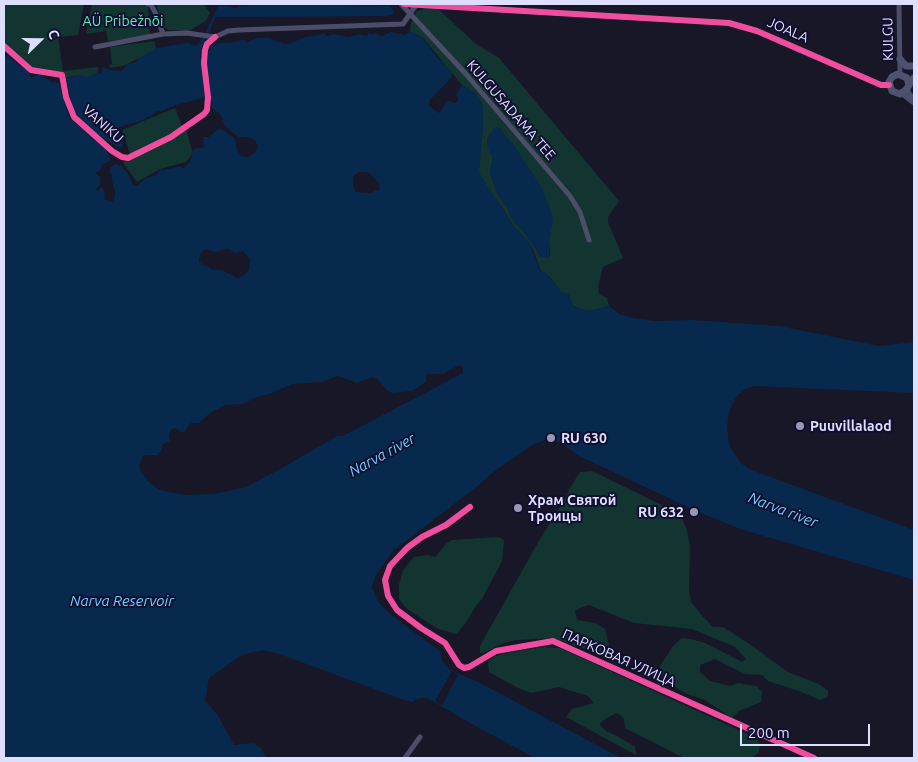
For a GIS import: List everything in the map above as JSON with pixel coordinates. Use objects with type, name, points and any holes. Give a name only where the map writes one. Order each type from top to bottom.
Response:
[{"type":"main road","points":[[900,59],[906,66],[914,67]]},
{"type":"main road","points":[[905,91],[892,91],[889,85],[892,77],[902,75],[914,67]]},
{"type":"main road","points":[[902,75],[907,78],[905,91]]},
{"type":"main road","points":[[905,91],[914,78]]},
{"type":"street","points":[[148,4],[153,9],[163,34]]},
{"type":"street","name":"JOALA","points":[[403,4],[463,5],[729,24],[756,31],[881,85],[889,85]]},
{"type":"street","name":"KULGUSADAMA TEE","points":[[403,4],[570,196],[580,212],[589,240]]},
{"type":"street","name":"KULGU","points":[[899,4],[902,75]]},
{"type":"street","points":[[95,47],[163,34],[187,33],[213,36],[239,30],[403,24],[416,5]]},
{"type":"street","name":"VANIKU","points":[[4,46],[31,70],[62,75],[66,97],[74,118],[112,151],[128,158],[171,137],[204,114],[208,97],[204,62],[205,50],[213,36]]},
{"type":"street","points":[[905,91],[914,98]]},
{"type":"street","points":[[905,91],[914,102]]},
{"type":"street","name":"ПАРКОВАЯ УЛИЦА","points":[[470,507],[446,525],[422,537],[407,548],[390,566],[385,580],[388,596],[397,610],[445,643],[459,665],[464,668],[496,651],[553,641],[814,758]]},
{"type":"street","points":[[405,758],[420,737]]},
{"type":"green space","name":"AÜ Pribežnõi","points":[[4,4],[84,4],[78,35],[58,37],[63,71],[98,67],[98,73],[87,77],[78,75],[64,78],[63,75],[34,72],[6,53],[4,50]]},
{"type":"green space","name":"AÜ Pribežnõi","points":[[92,4],[148,5],[150,36],[108,41],[106,31],[86,34]]},
{"type":"green space","points":[[156,4],[204,4],[210,13],[206,21],[189,31],[169,30],[164,27]]},
{"type":"green space","points":[[426,8],[437,8],[476,44],[499,58],[619,201],[608,217],[608,222],[623,258],[603,267],[598,286],[599,294],[607,298],[609,306],[590,311],[572,305],[569,295],[561,292],[550,277],[541,271],[533,249],[512,224],[484,183],[478,170],[483,125],[481,102],[476,94],[462,85],[423,38],[410,31],[411,22],[416,12]],"holes":[[[499,128],[515,147],[524,162],[549,241],[550,255],[541,257],[511,217],[497,193],[490,172],[493,157],[487,140],[490,134]]]},
{"type":"green space","name":"AÜ Pribežnõi","points":[[154,41],[156,48],[153,51],[123,66],[110,68],[109,65],[112,64],[110,47]]},
{"type":"green space","points":[[175,108],[182,126],[186,130],[193,153],[186,162],[160,169],[137,182],[123,163],[130,154],[122,130]]},
{"type":"green space","points":[[592,471],[676,512],[682,518],[690,547],[689,589],[691,602],[713,627],[723,627],[788,672],[819,684],[828,691],[828,697],[820,700],[768,681],[762,675],[745,674],[715,659],[700,665],[700,672],[710,681],[730,686],[738,683],[756,686],[762,692],[761,702],[739,711],[732,718],[705,700],[687,694],[664,681],[661,678],[660,666],[673,646],[682,638],[705,643],[742,662],[746,659],[735,647],[692,629],[634,623],[589,605],[575,611],[577,620],[595,623],[605,629],[610,650],[602,655],[554,638],[516,640],[480,653],[480,646],[570,488],[580,472]]},
{"type":"green space","points":[[498,537],[504,540],[502,561],[482,599],[456,634],[438,629],[407,609],[399,599],[399,585],[403,570],[414,557],[428,555],[435,557],[452,540]]},
{"type":"green space","points":[[544,647],[560,648],[754,737],[760,744],[759,752],[752,758],[684,758],[625,728],[624,719],[617,713],[601,722],[600,725],[606,731],[635,747],[636,755],[566,717],[572,709],[594,703],[588,696],[559,687],[531,693],[489,672],[488,662],[496,656]]},
{"type":"water","points":[[259,4],[390,6],[394,14],[387,16],[215,17],[202,47],[200,57],[206,81],[206,97],[157,111],[138,122],[119,127],[123,143],[120,148],[83,123],[73,108],[66,82],[68,78],[78,75],[87,77],[102,72],[103,67],[122,71],[126,65],[136,62],[139,58],[156,48],[188,43],[196,46],[204,36],[218,6],[235,8]]},
{"type":"water","name":"Narva Reservoir","points":[[410,31],[423,39],[435,55],[452,72],[451,78],[429,101],[429,106],[439,113],[448,101],[456,103],[458,100],[456,94],[462,85],[476,94],[481,102],[483,108],[483,127],[479,173],[512,224],[530,243],[540,271],[546,273],[561,292],[569,295],[574,307],[590,311],[609,306],[619,314],[655,321],[692,320],[779,326],[879,346],[914,342],[914,393],[754,386],[745,389],[736,397],[729,412],[727,427],[729,444],[733,452],[741,463],[749,469],[914,530],[914,580],[740,529],[694,510],[577,455],[561,443],[547,439],[532,445],[492,473],[394,550],[376,574],[372,587],[378,602],[391,615],[440,651],[442,661],[450,670],[480,683],[621,758],[535,758],[428,698],[419,698],[412,702],[401,699],[282,655],[262,650],[242,655],[209,678],[205,701],[217,714],[234,745],[253,743],[261,748],[266,758],[4,758],[4,57],[8,56],[23,67],[28,71],[31,78],[40,74],[51,82],[59,83],[69,117],[106,150],[111,160],[103,164],[99,171],[95,173],[100,177],[100,185],[96,189],[98,191],[100,188],[104,190],[104,199],[111,202],[114,200],[115,192],[112,175],[109,171],[115,164],[121,166],[128,174],[133,185],[137,186],[146,178],[156,175],[160,170],[179,166],[184,168],[190,162],[194,149],[205,147],[203,137],[209,137],[218,129],[223,130],[235,139],[237,150],[241,156],[248,157],[255,152],[258,146],[255,140],[249,137],[238,137],[225,126],[220,114],[212,108],[207,60],[211,46],[243,39],[247,43],[256,38],[269,38],[289,44],[305,37],[323,33],[328,36],[332,34],[349,37],[359,34],[366,36],[369,33],[382,36],[391,32],[405,35]],"holes":[[[359,172],[367,172],[374,177],[380,189],[370,193],[356,192],[353,186],[353,176]],[[204,249],[217,252],[229,249],[234,253],[243,251],[250,259],[249,270],[243,276],[237,278],[222,270],[214,270],[199,262],[200,255]],[[457,366],[463,366],[463,373],[343,436],[337,436],[246,487],[214,494],[185,495],[160,490],[150,483],[141,472],[139,466],[143,456],[157,455],[163,444],[170,441],[169,434],[173,428],[184,432],[191,423],[199,423],[211,412],[226,405],[243,404],[256,397],[270,394],[292,384],[323,382],[338,376],[357,383],[373,377],[392,393],[412,391],[426,382],[428,374],[443,374]]]},
{"type":"water","points":[[494,128],[499,128],[515,147],[541,186],[551,210],[553,221],[549,241],[549,258],[541,257],[511,217],[497,193],[490,172],[493,157],[489,152],[487,140]]},
{"type":"pier","points":[[452,671],[458,675],[442,705],[435,701]]},
{"type":"cycle path","points":[[404,4],[729,23],[757,31],[881,85],[889,85]]},
{"type":"cycle path","points":[[4,46],[31,70],[62,75],[66,97],[74,117],[112,151],[128,158],[171,137],[207,110],[205,50],[207,44],[215,37]]},
{"type":"cycle path","points":[[470,507],[446,525],[422,537],[407,548],[390,566],[385,580],[388,596],[397,610],[445,643],[459,665],[464,668],[469,667],[496,651],[553,641],[814,758]]},
{"type":"place","name":"Puuvillalaod","points":[[800,426]]},
{"type":"place","name":"RU 630","points":[[551,438]]},
{"type":"place","name":"Храм Святой Троицы","points":[[518,508]]},
{"type":"place","name":"RU 632","points":[[694,512]]},
{"type":"water label","name":"Narva river","points":[[382,455]]},
{"type":"water label","name":"Narva river","points":[[783,510]]}]
